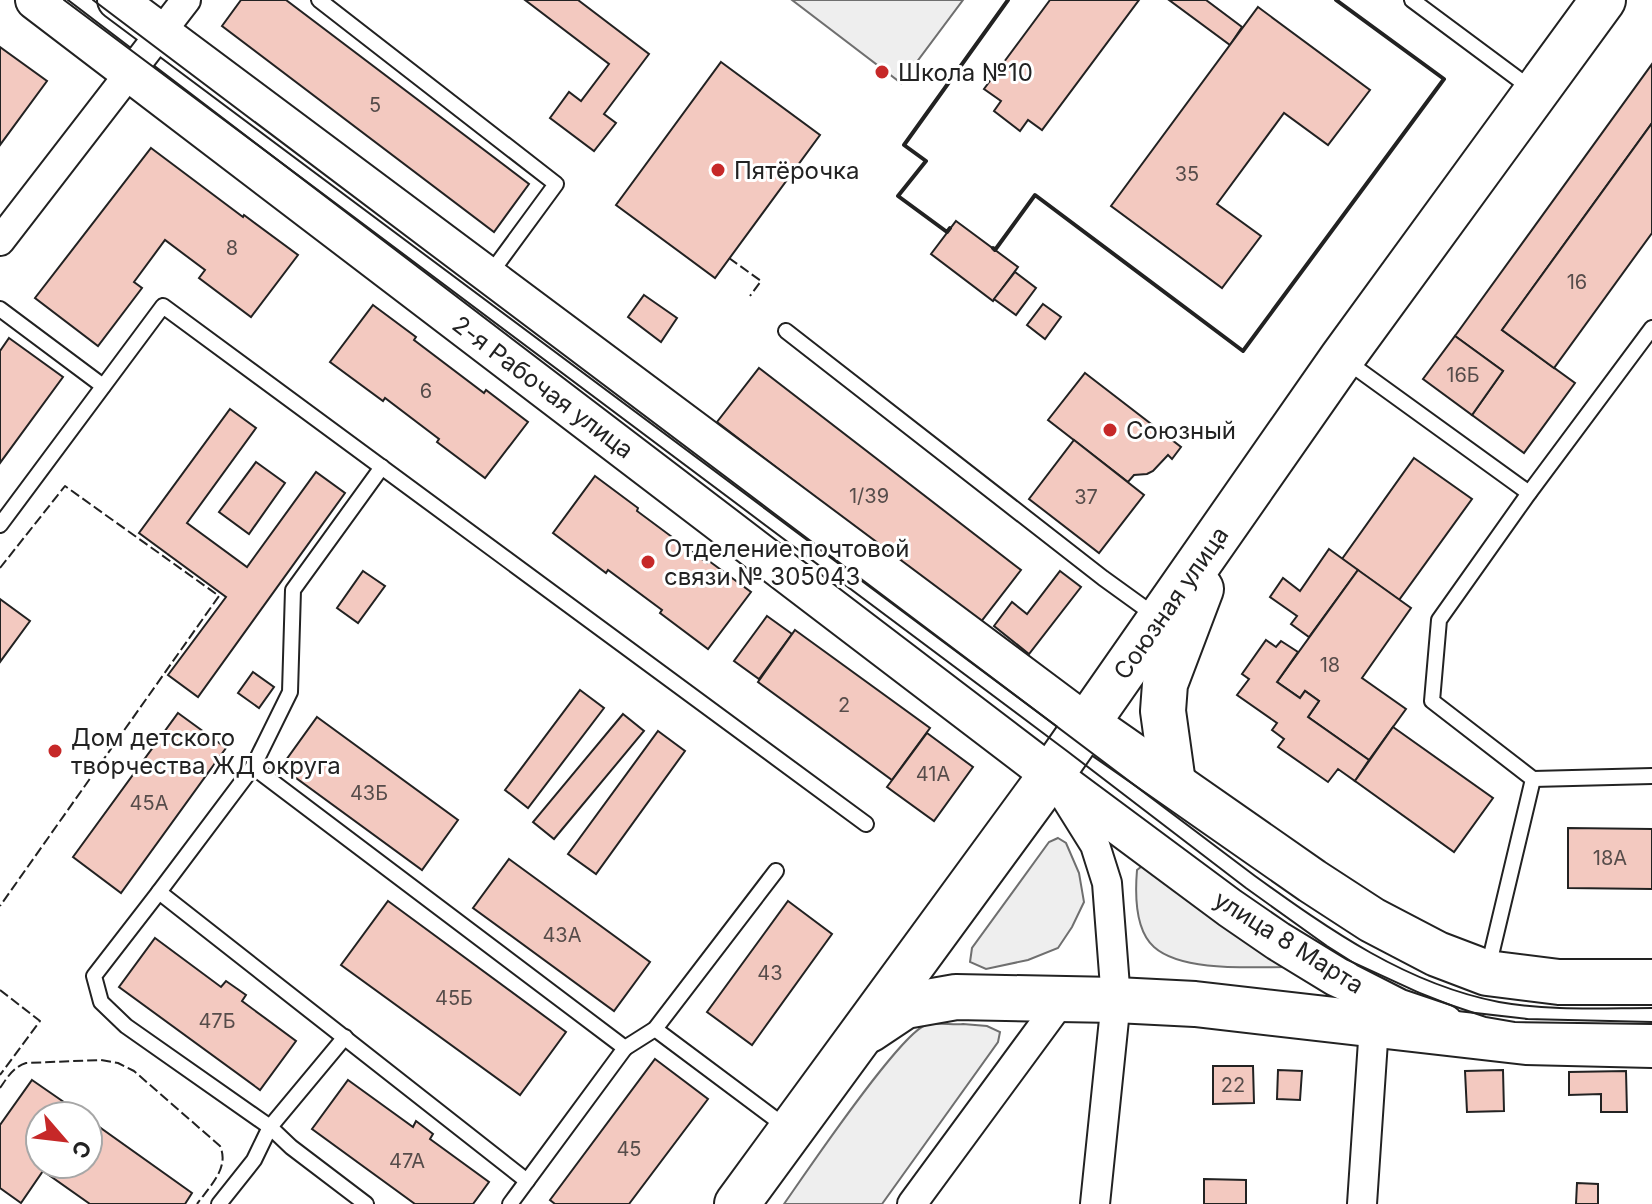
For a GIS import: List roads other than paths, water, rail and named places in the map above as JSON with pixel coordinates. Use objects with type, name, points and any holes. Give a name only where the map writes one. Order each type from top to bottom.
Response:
[{"type":"main road","name":"2-я Рабочая улица","points":[[35,0],[1051,775]]},
{"type":"main road","points":[[117,0],[1087,724],[1372,920],[1437,954],[1487,973],[1559,982],[1652,982]]},
{"type":"main road","name":"Союзная улица","points":[[737,1204],[1051,775],[1342,358],[1603,0]]},
{"type":"main road","points":[[1173,783],[1163,711],[1165,684],[1205,581],[1264,471]]},
{"type":"main road","name":"улица 8 Марта","points":[[1051,775],[1230,908],[1325,970],[1411,1011],[1482,1038],[1652,1045]]},
{"type":"main road","points":[[861,1035],[905,1006],[956,997],[1195,1004],[1482,1038]]},
{"type":"street","points":[[0,241],[186,0]]},
{"type":"street","points":[[1051,775],[1095,845],[1107,883],[1116,1000],[1095,1204]]},
{"type":"street","points":[[912,1204],[1062,1000]]},
{"type":"street","points":[[1362,1204],[1374,1026]]},
{"type":"lane","points":[[319,0],[556,184],[487,278]]},
{"type":"lane","points":[[1412,0],[1536,92]]},
{"type":"lane","points":[[0,525],[163,306],[866,824]]},
{"type":"lane","points":[[0,309],[103,386]]},
{"type":"lane","points":[[1652,328],[1439,620],[1432,701],[1533,779],[1652,776]]},
{"type":"lane","points":[[786,331],[1160,619]]},
{"type":"lane","points":[[1342,358],[1529,493]]},
{"type":"lane","points":[[366,1204],[291,1147],[270,1127],[126,1026],[101,1002],[94,976],[253,767],[290,692],[293,590],[382,467]]},
{"type":"lane","points":[[253,767],[625,1048]]},
{"type":"lane","points":[[1487,973],[1533,779]]},
{"type":"lane","points":[[510,1204],[625,1048],[655,1029],[776,871]]},
{"type":"lane","points":[[159,892],[527,1181]]},
{"type":"lane","points":[[655,1029],[791,1130]]},
{"type":"lane","points":[[219,1204],[254,1160],[270,1127],[345,1037]]},
{"type":"tram line","points":[[64,0],[1327,946],[1406,990],[1486,1017],[1515,1022],[1652,1024]]},
{"type":"tram line","points":[[93,0],[1255,876],[1341,935],[1432,982],[1499,1002],[1556,1008],[1652,1008]]},
{"type":"place","name":"Школа №10","points":[[882,72]]},
{"type":"place","name":"Пятёрочка","points":[[718,170]]},
{"type":"place","name":"Союзный","points":[[1110,430]]},
{"type":"place","name":"Отделение почтовой связи № 305043","points":[[648,562]]},
{"type":"place","name":"Дом детского творчества ЖД округа","points":[[55,751]]}]
